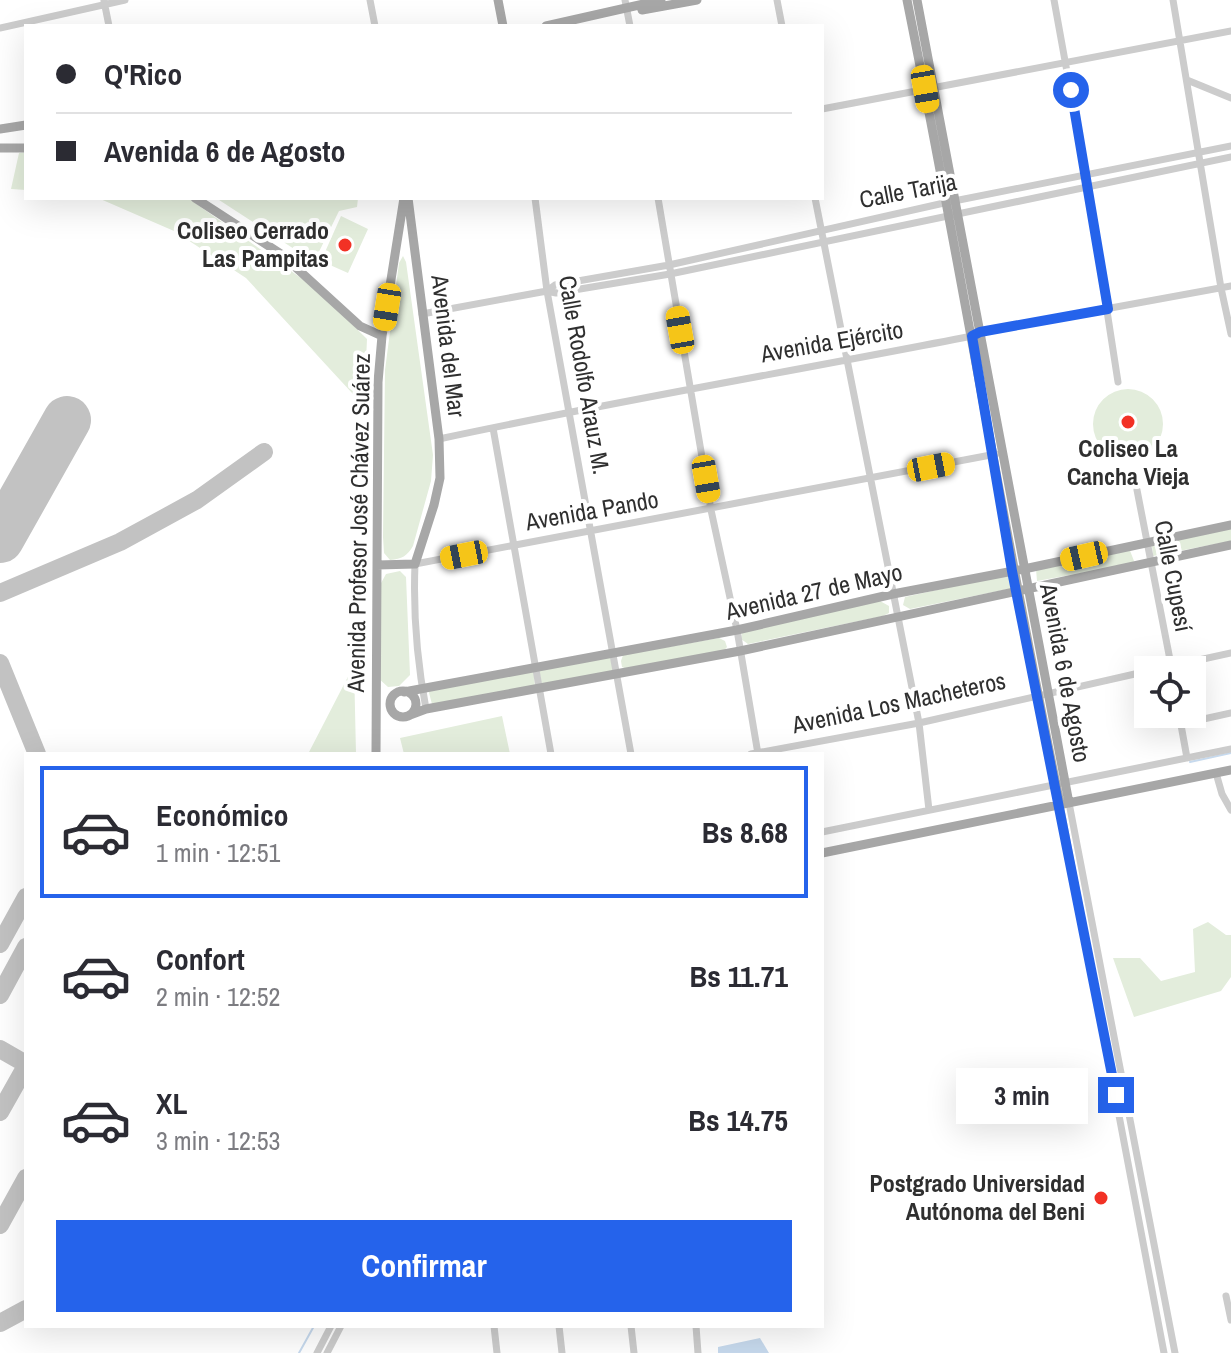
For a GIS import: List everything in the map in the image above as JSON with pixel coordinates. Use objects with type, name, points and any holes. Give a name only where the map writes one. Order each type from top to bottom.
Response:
[{"type":"main road","points":[[498,0],[503,24]]},
{"type":"main road","points":[[554,24],[626,5],[661,0]]},
{"type":"main road","points":[[626,5],[635,11],[697,0]]},
{"type":"main road","name":"Avenida 6 de Agosto","points":[[907,0],[956,202],[952,214]]},
{"type":"main road","name":"Avenida 6 de Agosto","points":[[917,0],[944,203],[952,214],[976,334],[997,454],[1012,571],[1044,693]]},
{"type":"main road","points":[[0,129],[24,125]]},
{"type":"main road","points":[[0,148],[24,148]]},
{"type":"main road","points":[[198,200],[281,254],[360,326],[382,336]]},
{"type":"main road","name":"Avenida Profesor José Chávez Suárez","points":[[376,752],[378,382],[382,336],[406,200]]},
{"type":"main road","name":"Avenida del Mar","points":[[406,200],[439,439],[440,478],[415,564]]},
{"type":"main road","points":[[396,246],[400,240],[408,238],[415,248]]},
{"type":"main road","name":"Avenida 6 de Agosto","points":[[997,454],[1028,588],[1064,803]]},
{"type":"main road","name":"Avenida 27 de Mayo","points":[[404,692],[737,630],[893,594],[1231,525]]},
{"type":"main road","name":"Avenida 27 de Mayo","points":[[410,715],[426,709],[740,651],[1231,545]]},
{"type":"main road","name":"Avenida Pando","points":[[377,565],[415,564]]},
{"type":"main road","points":[[376,707],[391,707],[399,716],[410,715],[415,703],[412,695],[404,692],[393,696],[391,707]]},
{"type":"main road","points":[[824,853],[1231,770]]},
{"type":"street","points":[[0,28],[104,2],[125,0]]},
{"type":"street","points":[[370,0],[375,24]]},
{"type":"street","points":[[777,0],[782,24]]},
{"type":"street","points":[[1054,0],[1088,188],[1118,382]]},
{"type":"street","points":[[1173,0],[1231,334]]},
{"type":"street","points":[[104,2],[109,24]]},
{"type":"street","points":[[824,109],[1231,31]]},
{"type":"street","points":[[1187,80],[1231,98]]},
{"type":"street","name":"Calle Tarija","points":[[669,270],[821,229],[1231,146]]},
{"type":"street","name":"Calle Tarija","points":[[422,314],[547,291],[556,293],[824,242],[1231,157]]},
{"type":"street","name":"Calle Rodolfo Arauz M.","points":[[535,200],[547,291],[631,752]]},
{"type":"street","points":[[658,200],[711,510],[737,630],[755,752]]},
{"type":"street","points":[[815,200],[919,723],[929,810]]},
{"type":"street","name":"Avenida Ejército","points":[[439,439],[689,387],[847,361],[1231,286]]},
{"type":"street","points":[[493,428],[551,752]]},
{"type":"street","name":"Avenida Pando","points":[[415,564],[997,454]]},
{"type":"street","name":"Calle Cupesí","points":[[1137,490],[1169,656]]},
{"type":"street","name":"Avenida del Mar","points":[[415,564],[413,601],[426,709]]},
{"type":"street","name":"Avenida Los Macheteros","points":[[1206,659],[1231,653]]},
{"type":"street","name":"Avenida Los Macheteros","points":[[766,752],[919,723],[1134,673]]},
{"type":"street","points":[[1206,718],[1231,713]]},
{"type":"street","points":[[1182,728],[1187,758]]},
{"type":"street","points":[[824,832],[1231,749]]},
{"type":"street","points":[[1216,773],[1231,810]]},
{"type":"street","name":"Avenida 6 de Agosto","points":[[1064,803],[1085,888],[1120,1094]]},
{"type":"street","name":"Avenida 6 de Agosto","points":[[1064,803],[1076,890],[1175,1353]]},
{"type":"street","points":[[1076,890],[1085,888]]},
{"type":"street","name":"Avenida 6 de Agosto","points":[[1133,1159],[1164,1353]]},
{"type":"street","points":[[1226,1296],[1231,1320]]},
{"type":"street","points":[[317,1353],[330,1328]]},
{"type":"street","points":[[327,1353],[340,1328]]},
{"type":"street","points":[[494,1328],[497,1353]]},
{"type":"street","points":[[559,1328],[562,1353]]},
{"type":"street","points":[[631,1328],[634,1353]]},
{"type":"street","points":[[696,1328],[698,1353]]},
{"type":"green space","points":[[24,152],[24,190],[11,189],[19,153]]},
{"type":"green space","points":[[103,200],[191,200],[315,288],[367,339],[364,406],[246,278],[174,231]]},
{"type":"green space","points":[[219,200],[358,200],[357,207],[339,211],[314,262]]},
{"type":"green space","name":"Coliseo Cerrado Las Pampitas","points":[[341,216],[368,229],[348,273],[321,261]]},
{"type":"green space","points":[[403,256],[433,455],[431,481],[413,546],[404,556],[390,560],[384,553],[383,537],[385,370],[399,263]]},
{"type":"green space","name":"Coliseo La Cancha Vieja","points":[[1135,389],[1157,404],[1163,424],[1161,438],[1153,449],[1142,457],[1121,459],[1103,449],[1095,438],[1093,417],[1103,399],[1114,391]]},
{"type":"green space","points":[[1231,528],[1231,541],[1153,556],[1152,546]]},
{"type":"green space","points":[[1129,548],[1134,561],[1132,564],[1037,581],[1036,569]]},
{"type":"green space","points":[[400,571],[406,577],[410,675],[399,686],[388,687],[377,677],[380,585],[386,574]]},
{"type":"green space","points":[[1010,574],[1013,588],[910,609],[903,605],[905,597]]},
{"type":"green space","points":[[880,601],[889,606],[889,613],[883,616],[748,644],[741,639],[742,632]]},
{"type":"green space","points":[[719,638],[725,641],[727,647],[723,652],[627,669],[622,667],[623,655]]},
{"type":"green space","points":[[610,657],[614,673],[542,687],[539,669]]},
{"type":"green space","points":[[354,665],[356,752],[309,752]]},
{"type":"green space","points":[[534,671],[535,688],[433,708],[428,689]]},
{"type":"green space","points":[[502,716],[510,752],[404,752],[400,738]]},
{"type":"green space","points":[[1208,922],[1226,935],[1231,935],[1231,977],[1221,991],[1134,1017],[1113,958],[1140,958],[1161,981],[1195,972],[1193,929]]},
{"type":"water","points":[[760,1338],[769,1353],[718,1353],[718,1347]]},
{"type":"waterway","points":[[1190,762],[1231,753]]},
{"type":"waterway","points":[[299,1353],[313,1328]]},
{"type":"taxiway","points":[[0,593],[120,542],[197,500],[264,452]]},
{"type":"taxiway","points":[[0,663],[36,752]]},
{"type":"taxiway","points":[[0,944],[24,901]]},
{"type":"taxiway","points":[[0,995],[24,951]]},
{"type":"taxiway","points":[[0,1049],[24,1063]]},
{"type":"taxiway","points":[[0,1112],[24,1070]]},
{"type":"taxiway","points":[[0,1225],[24,1182]]},
{"type":"taxiway","points":[[0,1323],[24,1310]]},
{"type":"runway","points":[[0,539],[67,420]]},
{"type":"place","name":"Coliseo Cerrado Las Pampitas","points":[[345,245]]},
{"type":"place","name":"Coliseo La Cancha Vieja","points":[[1128,422]]},
{"type":"place","name":"Postgrado Universidad Autónoma del Beni","points":[[1101,1198]]},
{"type":"route","points":[[1071,90],[1108,309],[972,336],[1012,571],[1039,694],[1116,1095]]}]
